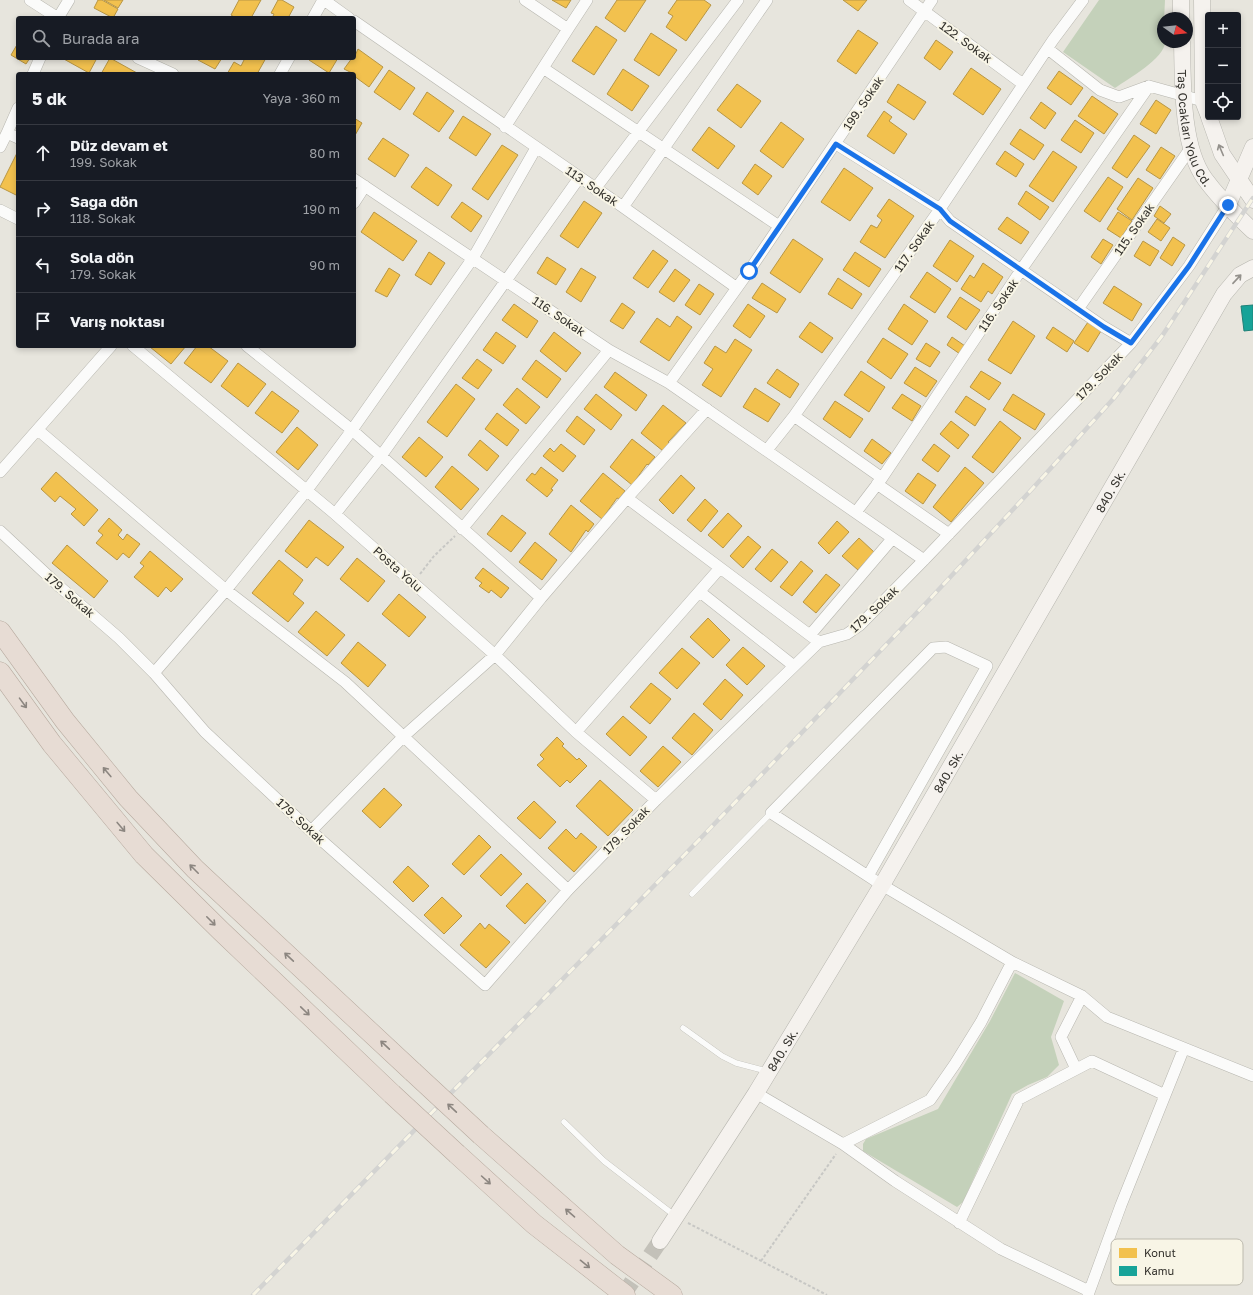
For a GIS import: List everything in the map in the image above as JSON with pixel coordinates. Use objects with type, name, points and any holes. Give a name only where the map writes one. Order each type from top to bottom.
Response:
[{"type":"highway","points":[[0,631],[65,721],[128,798],[189,864],[481,1134],[618,1255],[672,1295]]},
{"type":"highway","points":[[0,672],[52,744],[144,855],[221,931],[456,1154],[534,1224],[625,1295]]},
{"type":"street","points":[[30,0],[55,16]]},
{"type":"street","points":[[59,16],[69,0]]},
{"type":"street","points":[[314,16],[323,0],[346,16]]},
{"type":"street","points":[[525,0],[568,29]]},
{"type":"street","points":[[505,127],[587,0]]},
{"type":"street","points":[[595,189],[738,0]]},
{"type":"street","name":"113. Sokak","points":[[356,22],[505,127],[623,207],[767,0]]},
{"type":"street","name":"122. Sokak","points":[[909,0],[1024,84]]},
{"type":"street","name":"199. Sokak","points":[[669,383],[737,288],[836,144],[932,0]]},
{"type":"street","name":"117. Sokak","points":[[767,450],[794,416],[940,209],[1024,84],[1083,0]]},
{"type":"street","points":[[1181,0],[1181,12]]},
{"type":"street","points":[[1202,0],[1205,84]]},
{"type":"street","name":"Taş Ocakları Yolu Cd.","points":[[1182,48],[1183,94],[1190,149],[1204,179],[1253,231]]},
{"type":"street","points":[[1048,49],[1100,90],[1119,97],[1149,86],[1183,94],[1205,106]]},
{"type":"street","points":[[34,72],[39,60]]},
{"type":"street","points":[[142,60],[169,72]]},
{"type":"street","points":[[281,72],[288,60]]},
{"type":"street","points":[[543,68],[779,226]]},
{"type":"street","name":"116. Sokak","points":[[856,512],[880,481],[1021,270],[1149,86]]},
{"type":"street","points":[[0,147],[16,113]]},
{"type":"street","points":[[1210,120],[1222,154],[1253,200]]},
{"type":"street","points":[[7,133],[16,137]]},
{"type":"street","points":[[836,144],[940,209],[950,221],[1078,309],[1131,343]]},
{"type":"street","points":[[1228,205],[1253,147]]},
{"type":"street","points":[[154,673],[226,590],[307,490],[352,430],[473,258],[536,148]]},
{"type":"street","name":"115. Sokak","points":[[1078,309],[1190,149]]},
{"type":"street","points":[[335,514],[381,456],[579,178]]},
{"type":"street","name":"116. Sokak","points":[[356,180],[609,350],[669,383],[924,560]]},
{"type":"street","points":[[356,200],[365,186]]},
{"type":"street","name":"179. Sokak","points":[[0,532],[118,638],[154,673],[205,732],[311,832],[485,985],[568,890],[656,800],[794,666],[814,639],[847,634],[860,625],[1131,343],[1189,266],[1228,205]]},
{"type":"street","points":[[623,207],[737,288]]},
{"type":"street","points":[[0,210],[16,218]]},
{"type":"street","name":"840. Sk.","points":[[660,1242],[756,1093],[882,885],[1224,294],[1240,275],[1253,268]]},
{"type":"street","points":[[0,472],[109,348]]},
{"type":"street","name":"Posta Yolu","points":[[135,348],[335,514],[495,655],[576,732],[656,800]]},
{"type":"street","points":[[254,348],[352,430],[462,530],[542,598]]},
{"type":"street","points":[[462,530],[609,350]]},
{"type":"street","points":[[311,832],[404,736],[495,655],[627,498],[707,409]]},
{"type":"street","points":[[794,416],[949,534]]},
{"type":"street","points":[[38,430],[226,590],[345,682],[568,890]]},
{"type":"street","points":[[627,498],[814,639],[892,539]]},
{"type":"street","points":[[576,732],[720,568]]},
{"type":"street","points":[[700,592],[794,666]]},
{"type":"street","points":[[868,876],[987,666],[946,647],[933,648],[771,813],[868,876],[882,885],[1012,962],[1082,996],[1107,1017],[1253,1076]]},
{"type":"street","points":[[843,1144],[930,1100],[955,1064],[981,1022],[1012,962]]},
{"type":"street","points":[[1076,1069],[1061,1037],[1082,996]]},
{"type":"street","points":[[756,1093],[843,1144],[895,1181],[1001,1249],[1088,1293],[1184,1048]]},
{"type":"street","points":[[959,1222],[1020,1099],[1092,1061],[1165,1095]]},
{"type":"lane","points":[[692,894],[771,813]]},
{"type":"lane","points":[[683,1028],[722,1056],[736,1063],[769,1072]]},
{"type":"lane","points":[[564,1122],[604,1161],[676,1216]]},
{"type":"path","points":[[413,582],[434,556],[462,530]]},
{"type":"path","points":[[761,1261],[843,1144]]},
{"type":"path","points":[[676,1216],[827,1295]]},
{"type":"green space","points":[[1099,0],[1165,0],[1164,12],[1157,12],[1157,48],[1163,48],[1159,55],[1145,68],[1115,88],[1063,52]]},
{"type":"green space","points":[[1015,973],[1064,1001],[1051,1037],[1059,1065],[1047,1077],[1012,1094],[963,1202],[957,1207],[863,1151],[863,1144],[866,1139],[938,1109],[990,1021]]},
{"type":"building: Konut","points":[[98,0],[102,0],[118,9],[114,16],[109,16],[94,8]]},
{"type":"building: Konut","points":[[104,0],[123,0],[118,8]]},
{"type":"building: Konut","points":[[239,0],[261,0],[252,16],[231,15]]},
{"type":"building: Konut","points":[[278,0],[282,0],[294,7],[289,16],[273,16],[274,14],[271,13]]},
{"type":"building: Konut","points":[[552,0],[571,0],[566,8]]},
{"type":"building: Konut","points":[[617,0],[646,0],[625,32],[605,18]]},
{"type":"building: Konut","points":[[677,0],[704,0],[711,5],[686,41],[666,27],[673,16],[668,13]]},
{"type":"building: Konut","points":[[843,0],[867,0],[858,11]]},
{"type":"building: Konut","points":[[596,26],[617,40],[594,75],[572,61]]},
{"type":"building: Konut","points":[[858,30],[878,43],[856,74],[837,61]]},
{"type":"building: Konut","points":[[651,33],[677,50],[659,76],[634,60]]},
{"type":"building: Konut","points":[[936,40],[953,52],[940,70],[924,58]]},
{"type":"building: Konut","points":[[16,46],[16,58],[11,55]]},
{"type":"building: Konut","points":[[358,49],[383,67],[369,87],[356,77],[356,72],[350,72],[344,69],[351,60],[356,60]]},
{"type":"building: Konut","points":[[19,60],[29,60],[26,64]]},
{"type":"building: Konut","points":[[66,60],[96,60],[90,72]]},
{"type":"building: Konut","points":[[109,60],[114,60],[135,72],[102,72]]},
{"type":"building: Konut","points":[[198,60],[221,60],[215,69]]},
{"type":"building: Konut","points":[[244,60],[265,60],[258,72],[228,72],[234,62],[241,66]]},
{"type":"building: Konut","points":[[309,60],[337,60],[330,72]]},
{"type":"building: Konut","points":[[971,68],[1001,89],[983,115],[953,94]]},
{"type":"building: Konut","points":[[623,69],[649,86],[632,111],[607,94]]},
{"type":"building: Konut","points":[[389,70],[415,88],[400,110],[374,92]]},
{"type":"building: Konut","points":[[1059,71],[1083,88],[1071,105],[1047,88]]},
{"type":"building: Konut","points":[[737,84],[761,101],[741,128],[717,110]]},
{"type":"building: Konut","points":[[898,84],[926,102],[914,120],[887,102]]},
{"type":"building: Konut","points":[[427,92],[454,111],[439,132],[413,114]]},
{"type":"building: Konut","points":[[1092,96],[1118,114],[1104,134],[1078,116]]},
{"type":"building: Konut","points":[[1156,100],[1171,110],[1156,134],[1140,124]]},
{"type":"building: Konut","points":[[1041,102],[1056,113],[1045,129],[1030,118]]},
{"type":"building: Konut","points":[[884,111],[892,117],[889,121],[907,134],[894,154],[867,136]]},
{"type":"building: Konut","points":[[463,116],[491,134],[476,156],[449,138]]},
{"type":"building: Konut","points":[[356,119],[362,123],[356,134]]},
{"type":"building: Konut","points":[[1075,120],[1094,133],[1081,153],[1061,140]]},
{"type":"building: Konut","points":[[781,122],[804,139],[783,168],[760,151]]},
{"type":"building: Konut","points":[[709,127],[735,146],[718,169],[692,150]]},
{"type":"building: Konut","points":[[1020,129],[1044,145],[1034,160],[1010,144]]},
{"type":"building: Konut","points":[[1134,135],[1150,146],[1127,178],[1112,168]]},
{"type":"building: Konut","points":[[383,138],[409,155],[395,177],[368,159]]},
{"type":"building: Konut","points":[[502,145],[518,155],[488,200],[472,189]]},
{"type":"building: Konut","points":[[1161,147],[1175,156],[1160,179],[1146,170]]},
{"type":"building: Konut","points":[[1005,151],[1024,164],[1016,177],[996,164]]},
{"type":"building: Konut","points":[[1053,151],[1077,167],[1053,202],[1029,186]]},
{"type":"building: Konut","points":[[16,155],[16,195],[0,187]]},
{"type":"building: Konut","points":[[755,164],[772,176],[758,195],[742,183]]},
{"type":"building: Konut","points":[[426,167],[452,185],[438,206],[411,187]]},
{"type":"building: Konut","points":[[844,168],[873,188],[850,221],[821,202]]},
{"type":"building: Konut","points":[[1108,177],[1123,187],[1100,222],[1084,211]]},
{"type":"building: Konut","points":[[1138,178],[1153,188],[1132,220],[1117,209]]},
{"type":"building: Konut","points":[[1026,191],[1049,207],[1040,220],[1018,204]]},
{"type":"building: Konut","points":[[889,199],[914,216],[885,258],[860,242],[871,225],[877,228],[882,220],[877,216]]},
{"type":"building: Konut","points":[[584,201],[602,213],[578,248],[560,236]]},
{"type":"building: Konut","points":[[462,202],[482,216],[471,232],[451,217]]},
{"type":"building: Konut","points":[[1160,206],[1171,214],[1164,223],[1154,216]]},
{"type":"building: Konut","points":[[374,212],[417,241],[403,261],[361,232]]},
{"type":"building: Konut","points":[[1118,212],[1132,221],[1121,238],[1107,229]]},
{"type":"building: Konut","points":[[1007,217],[1029,232],[1021,244],[998,229]]},
{"type":"building: Konut","points":[[1157,219],[1170,228],[1161,241],[1148,232]]},
{"type":"building: Konut","points":[[1173,237],[1185,245],[1172,266],[1160,258]]},
{"type":"building: Konut","points":[[793,239],[823,259],[800,293],[770,273]]},
{"type":"building: Konut","points":[[1103,239],[1113,245],[1101,264],[1091,257]]},
{"type":"building: Konut","points":[[950,240],[974,256],[957,282],[933,266]]},
{"type":"building: Konut","points":[[1143,241],[1159,251],[1150,266],[1134,256]]},
{"type":"building: Konut","points":[[653,250],[668,261],[648,288],[633,278]]},
{"type":"building: Konut","points":[[429,252],[445,263],[431,285],[415,275]]},
{"type":"building: Konut","points":[[855,252],[881,269],[869,287],[843,270]]},
{"type":"building: Konut","points":[[547,257],[566,269],[556,285],[537,273]]},
{"type":"building: Konut","points":[[983,263],[1003,277],[992,294],[988,291],[981,302],[961,289],[970,275],[974,278]]},
{"type":"building: Konut","points":[[389,268],[400,275],[387,297],[375,291]]},
{"type":"building: Konut","points":[[581,268],[596,277],[581,302],[566,292]]},
{"type":"building: Konut","points":[[675,269],[690,280],[674,302],[659,292]]},
{"type":"building: Konut","points":[[927,272],[951,289],[935,313],[910,297]]},
{"type":"building: Konut","points":[[838,278],[862,294],[852,309],[828,294]]},
{"type":"building: Konut","points":[[762,283],[786,299],[777,313],[752,298]]},
{"type":"building: Konut","points":[[699,284],[714,294],[700,315],[685,305]]},
{"type":"building: Konut","points":[[1114,286],[1142,304],[1132,321],[1103,303]]},
{"type":"building: Konut","points":[[960,297],[980,310],[966,330],[947,317]]},
{"type":"building: Konut","points":[[622,303],[635,312],[623,329],[610,321]]},
{"type":"building: Konut","points":[[514,304],[538,321],[527,338],[502,320]]},
{"type":"building: Konut","points":[[748,304],[765,316],[750,338],[733,326]]},
{"type":"building: Konut","points":[[904,304],[928,321],[912,345],[888,329]]},
{"type":"building: Konut","points":[[677,316],[692,327],[669,361],[640,342],[657,318],[670,327]]},
{"type":"building: Konut","points":[[1013,321],[1035,336],[1011,374],[988,360]]},
{"type":"building: Konut","points":[[810,322],[833,338],[822,353],[799,337]]},
{"type":"building: Konut","points":[[1088,322],[1101,331],[1088,352],[1074,343]]},
{"type":"building: Konut","points":[[1053,327],[1074,341],[1067,352],[1046,338]]},
{"type":"building: Konut","points":[[496,332],[516,346],[503,364],[483,350]]},
{"type":"building: Konut","points":[[554,332],[581,353],[566,372],[540,351]]},
{"type":"building: Konut","points":[[952,337],[965,346],[960,354],[947,345]]},
{"type":"building: Konut","points":[[883,338],[908,354],[891,379],[867,362]]},
{"type":"building: Konut","points":[[735,339],[752,350],[721,397],[702,385],[713,369],[704,363],[715,346],[726,353]]},
{"type":"building: Konut","points":[[926,343],[940,352],[930,367],[916,359]]},
{"type":"building: Konut","points":[[151,348],[184,348],[171,364]]},
{"type":"building: Konut","points":[[195,348],[211,348],[228,361],[211,383],[184,363]]},
{"type":"building: Konut","points":[[477,359],[492,370],[478,389],[462,378]]},
{"type":"building: Konut","points":[[536,360],[561,379],[547,398],[522,379]]},
{"type":"building: Konut","points":[[238,363],[266,384],[248,407],[221,386]]},
{"type":"building: Konut","points":[[915,367],[937,381],[926,397],[904,383]]},
{"type":"building: Konut","points":[[777,369],[799,384],[790,398],[767,383]]},
{"type":"building: Konut","points":[[861,371],[885,387],[869,412],[844,395]]},
{"type":"building: Konut","points":[[981,371],[1001,383],[989,400],[970,387]]},
{"type":"building: Konut","points":[[615,372],[647,395],[636,411],[604,387]]},
{"type":"building: Konut","points":[[456,384],[475,399],[447,437],[427,422]]},
{"type":"building: Konut","points":[[517,388],[540,407],[526,424],[503,405]]},
{"type":"building: Konut","points":[[755,388],[780,404],[768,422],[743,407]]},
{"type":"building: Konut","points":[[272,391],[299,411],[282,433],[255,413]]},
{"type":"building: Konut","points":[[596,394],[622,415],[611,430],[584,409]]},
{"type":"building: Konut","points":[[902,394],[921,406],[912,421],[892,408]]},
{"type":"building: Konut","points":[[1013,394],[1045,414],[1035,430],[1003,410]]},
{"type":"building: Konut","points":[[966,396],[986,409],[975,426],[955,412]]},
{"type":"building: Konut","points":[[835,401],[863,419],[850,438],[823,419]]},
{"type":"building: Konut","points":[[663,405],[686,423],[668,442],[669,443],[663,451],[641,433]]},
{"type":"building: Konut","points":[[497,413],[519,430],[507,446],[485,429]]},
{"type":"building: Konut","points":[[577,416],[595,430],[584,445],[566,431]]},
{"type":"building: Konut","points":[[951,421],[969,435],[958,449],[940,434]]},
{"type":"building: Konut","points":[[1000,421],[1021,438],[993,473],[972,457]]},
{"type":"building: Konut","points":[[297,427],[318,445],[298,470],[276,452]]},
{"type":"building: Konut","points":[[419,437],[443,457],[426,477],[402,457]]},
{"type":"building: Konut","points":[[632,439],[655,457],[648,465],[647,464],[632,485],[610,467]]},
{"type":"building: Konut","points":[[872,439],[891,453],[882,464],[864,451]]},
{"type":"building: Konut","points":[[480,440],[499,456],[487,471],[468,455]]},
{"type":"building: Konut","points":[[561,444],[576,456],[563,472],[543,456],[550,448],[554,452]]},
{"type":"building: Konut","points":[[934,444],[950,456],[938,472],[922,460]]},
{"type":"building: Konut","points":[[452,466],[479,489],[461,510],[435,487]]},
{"type":"building: Konut","points":[[541,467],[558,480],[551,489],[553,490],[547,497],[526,480],[532,473],[535,475]]},
{"type":"building: Konut","points":[[965,467],[984,483],[951,522],[933,507]]},
{"type":"building: Konut","points":[[56,472],[98,510],[84,526],[71,514],[76,509],[60,496],[55,502],[41,489]]},
{"type":"building: Konut","points":[[603,473],[625,491],[619,499],[617,498],[602,519],[580,501]]},
{"type":"building: Konut","points":[[918,473],[936,485],[923,504],[905,491]]},
{"type":"building: Konut","points":[[681,475],[695,488],[673,514],[659,500]]},
{"type":"building: Konut","points":[[705,499],[718,511],[701,532],[687,520]]},
{"type":"building: Konut","points":[[571,505],[594,524],[588,532],[586,530],[571,552],[549,534]]},
{"type":"building: Konut","points":[[728,513],[742,526],[723,548],[708,535]]},
{"type":"building: Konut","points":[[502,515],[526,533],[511,552],[487,534]]},
{"type":"building: Konut","points":[[109,518],[122,530],[118,535],[123,540],[127,534],[140,544],[129,558],[123,553],[117,560],[96,543],[103,535],[98,531]]},
{"type":"building: Konut","points":[[309,520],[344,547],[328,566],[316,557],[307,568],[285,551]]},
{"type":"building: Konut","points":[[837,521],[849,532],[829,554],[818,543]]},
{"type":"building: Konut","points":[[748,536],[761,547],[743,568],[730,556]]},
{"type":"building: Konut","points":[[859,538],[874,552],[858,570],[842,556]]},
{"type":"building: Konut","points":[[535,542],[557,560],[542,580],[519,562]]},
{"type":"building: Konut","points":[[67,545],[108,581],[94,598],[52,563]]},
{"type":"building: Konut","points":[[772,549],[788,562],[771,582],[755,569]]},
{"type":"building: Konut","points":[[150,551],[183,579],[171,592],[166,587],[158,597],[134,577],[144,566],[140,563]]},
{"type":"building: Konut","points":[[357,558],[385,581],[368,602],[340,579]]},
{"type":"building: Konut","points":[[279,560],[303,580],[293,594],[304,603],[288,622],[252,593]]},
{"type":"building: Konut","points":[[801,561],[813,571],[792,596],[780,587]]},
{"type":"building: Konut","points":[[483,568],[509,588],[501,598],[491,590],[489,593],[479,586],[482,583],[475,578]]},
{"type":"building: Konut","points":[[826,574],[840,585],[816,613],[803,602]]},
{"type":"building: Konut","points":[[399,594],[426,617],[409,637],[382,614]]},
{"type":"building: Konut","points":[[316,611],[345,635],[327,656],[298,632]]},
{"type":"building: Konut","points":[[708,618],[730,640],[713,658],[690,637]]},
{"type":"building: Konut","points":[[358,642],[386,665],[368,687],[341,663]]},
{"type":"building: Konut","points":[[743,647],[765,666],[747,685],[726,665]]},
{"type":"building: Konut","points":[[682,648],[700,663],[677,689],[659,673]]},
{"type":"building: Konut","points":[[725,679],[743,695],[721,720],[703,704]]},
{"type":"building: Konut","points":[[651,683],[671,699],[650,724],[630,707]]},
{"type":"building: Konut","points":[[694,713],[713,730],[692,755],[672,738]]},
{"type":"building: Konut","points":[[623,716],[647,737],[630,756],[606,734]]},
{"type":"building: Konut","points":[[557,737],[564,744],[562,746],[577,760],[579,758],[587,766],[570,783],[567,780],[560,787],[537,765],[544,759],[540,755]]},
{"type":"building: Konut","points":[[663,746],[681,762],[658,787],[640,771]]},
{"type":"building: Konut","points":[[600,780],[633,810],[608,836],[576,806]]},
{"type":"building: Konut","points":[[384,788],[402,805],[380,828],[362,811]]},
{"type":"building: Konut","points":[[534,801],[556,822],[540,839],[517,818]]},
{"type":"building: Konut","points":[[566,829],[576,839],[581,833],[597,847],[574,872],[548,848]]},
{"type":"building: Konut","points":[[479,835],[491,847],[464,875],[452,864]]},
{"type":"building: Konut","points":[[501,854],[522,874],[501,896],[480,876]]},
{"type":"building: Konut","points":[[408,866],[429,886],[413,902],[393,882]]},
{"type":"building: Konut","points":[[527,883],[546,901],[525,924],[506,906]]},
{"type":"building: Konut","points":[[442,897],[462,916],[444,934],[424,915]]},
{"type":"building: Konut","points":[[480,923],[485,929],[489,924],[510,942],[486,968],[460,945]]},
{"type":"building: Kamu","points":[[1253,305],[1253,330],[1244,331],[1241,306]]},
{"type":"tunnel","points":[[623,1295],[660,1241]]},
{"type":"railway","points":[[253,1295],[697,842],[928,601],[1033,488],[1114,398],[1162,336],[1253,198]]},
{"type":"route","points":[[749,271],[836,144],[940,209],[950,221],[1104,327],[1131,343],[1189,266],[1228,205]]}]
